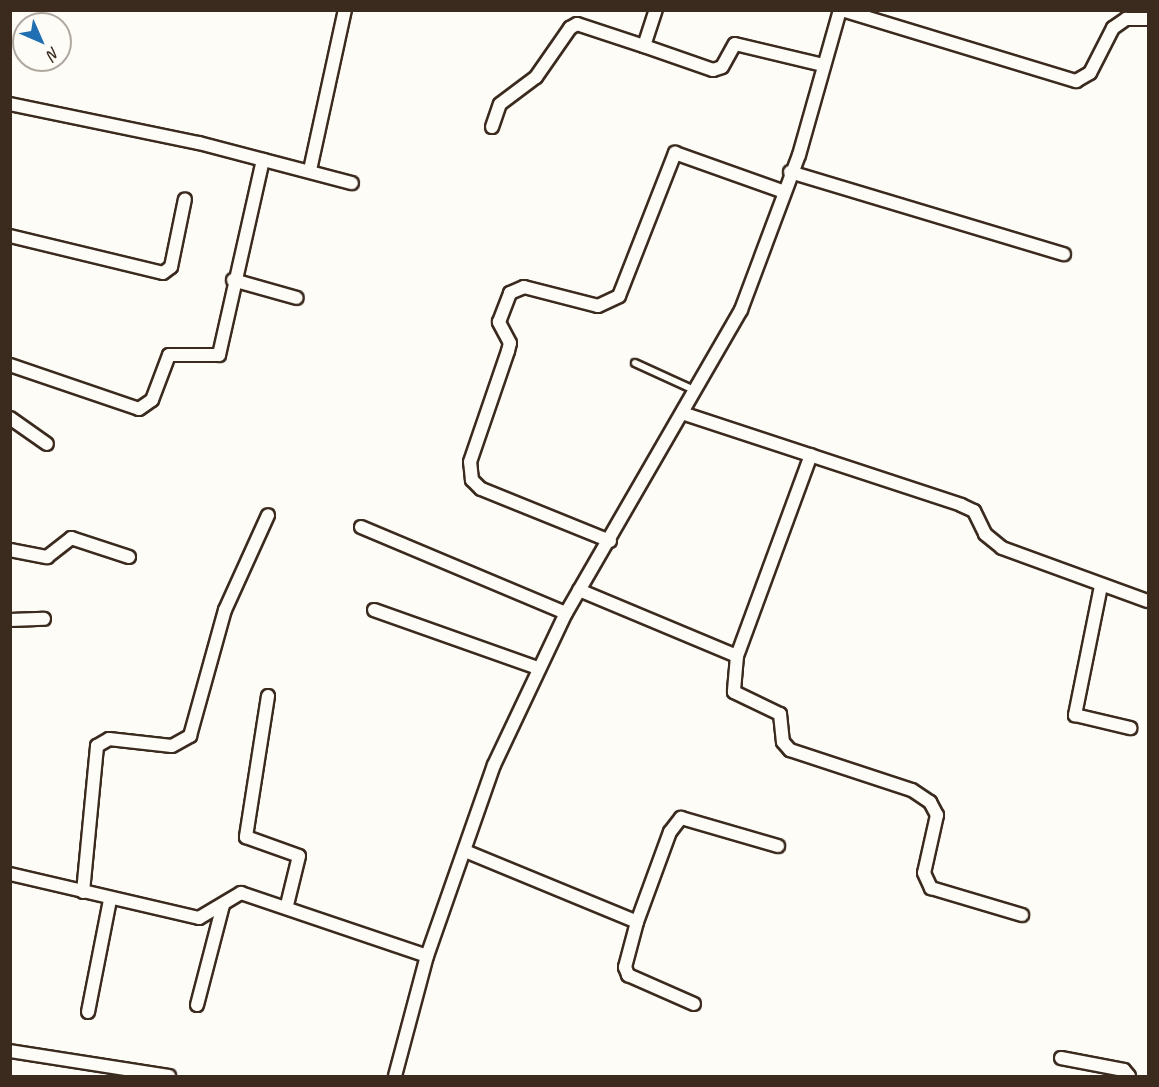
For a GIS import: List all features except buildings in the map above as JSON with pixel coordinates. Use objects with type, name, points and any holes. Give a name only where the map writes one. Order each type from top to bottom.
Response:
[{"type":"street","points":[[310,170],[345,10]]},
{"type":"street","points":[[644,46],[656,10]]},
{"type":"street","points":[[395,1077],[427,956],[494,765],[566,613],[685,414],[741,310],[790,172],[841,10],[1076,81],[1090,73],[1113,28],[1126,19],[1149,19]]},
{"type":"street","points":[[492,127],[500,104],[536,77],[570,28],[577,24],[713,70],[723,67],[735,44],[823,65]]},
{"type":"street","points":[[10,104],[310,170],[352,183]]},
{"type":"street","points":[[610,541],[481,489],[472,480],[470,462],[510,343],[499,322],[510,293],[524,287],[598,306],[619,296],[675,153],[782,191]]},
{"type":"street","points":[[10,364],[144,408],[169,356],[214,357],[223,350],[233,280],[263,160]]},
{"type":"street","points":[[790,172],[1064,254]]},
{"type":"street","points":[[10,236],[163,273],[171,267],[185,199]]},
{"type":"street","points":[[233,280],[297,298]]},
{"type":"street","points":[[685,414],[962,505],[974,511],[994,543],[1101,586],[1149,600]]},
{"type":"street","points":[[10,418],[47,444]]},
{"type":"street","points":[[811,455],[737,656],[734,692],[780,714],[783,742],[790,750],[912,790],[930,802],[937,815],[924,873],[931,888],[1022,915]]},
{"type":"street","points":[[82,892],[97,746],[109,739],[172,746],[190,736],[225,610],[268,515]]},
{"type":"street","points":[[361,527],[566,613]]},
{"type":"street","points":[[10,550],[47,557],[71,538],[129,557]]},
{"type":"street","points":[[1101,586],[1075,716],[1130,728]]},
{"type":"street","points":[[579,590],[737,656]]},
{"type":"street","points":[[374,610],[538,668]]},
{"type":"street","points":[[10,620],[45,619]]},
{"type":"street","points":[[268,696],[246,837],[299,856],[287,905]]},
{"type":"street","points":[[694,1004],[628,975],[625,967],[637,922],[670,832],[681,818],[778,846]]},
{"type":"street","points":[[465,851],[637,922]]},
{"type":"street","points":[[10,874],[110,900],[199,918],[241,893],[287,905],[427,956]]},
{"type":"street","points":[[88,1012],[110,900]]},
{"type":"street","points":[[197,1005],[224,904]]},
{"type":"street","points":[[10,1051],[169,1077]]},
{"type":"street","points":[[1061,1058],[1124,1070],[1130,1077]]},
{"type":"lane","points":[[635,363],[697,392]]}]
